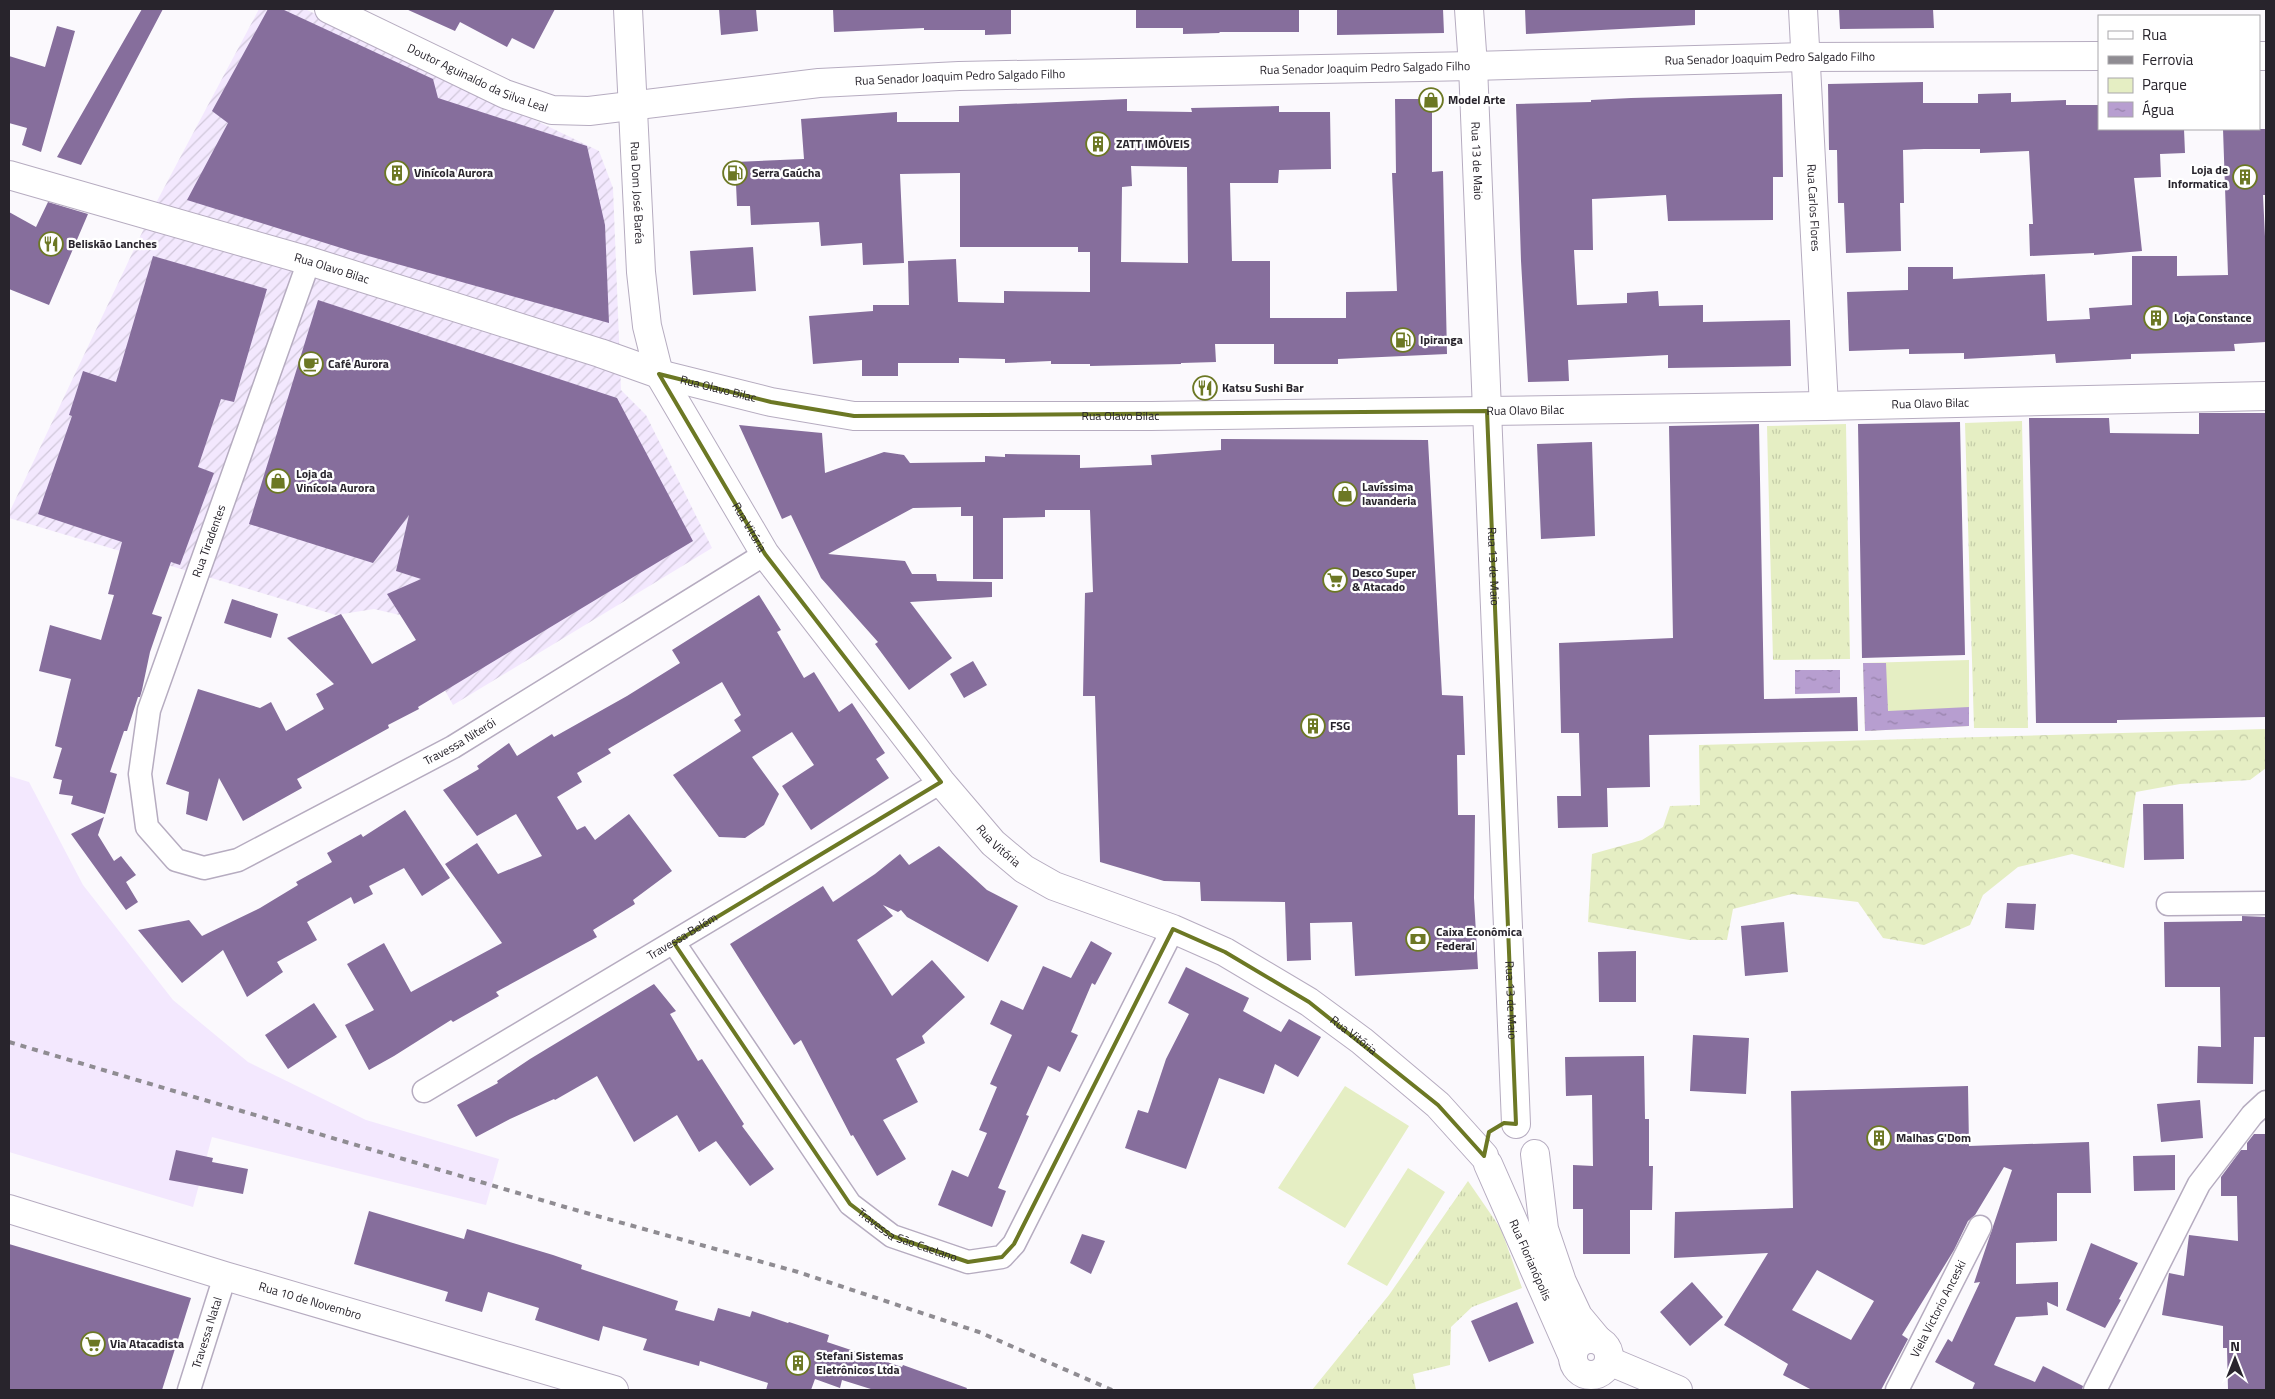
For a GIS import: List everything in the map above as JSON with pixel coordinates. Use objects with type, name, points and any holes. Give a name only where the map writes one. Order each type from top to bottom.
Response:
[{"type":"main road","name":"Doutor Aguinaldo da Silva Leal","points":[[329,9],[505,94],[552,110],[589,111],[633,105]]},
{"type":"main road","name":"Rua Dom José Baréa","points":[[628,9],[641,272],[647,326],[659,374]]},
{"type":"main road","name":"Rua 13 de Maio","points":[[1469,9],[1473,66],[1516,1124]]},
{"type":"main road","name":"Rua Carlos Flores","points":[[1803,9],[1804,57],[1824,406]]},
{"type":"main road","name":"Rua Senador Joaquim Pedro Salgado Filho","points":[[633,105],[820,83],[958,76],[1473,66],[1804,57],[2098,56]]},
{"type":"main road","name":"Rua Olavo Bilac","points":[[9,175],[309,262],[600,353],[659,374],[772,402],[854,416],[1151,416],[1824,406],[2266,396]]},
{"type":"main road","name":"Rua Vitória","points":[[659,374],[765,554],[941,782],[993,843],[1024,869],[1054,886],[1173,929],[1225,952],[1309,1002],[1362,1041],[1438,1105],[1486,1160]]},
{"type":"main road","points":[[1504,1123],[1516,1124],[1528,1130],[1533,1137],[1535,1154],[1526,1169],[1510,1175],[1502,1174],[1486,1160],[1483,1147],[1489,1132],[1504,1123]]},
{"type":"main road","name":"Rua Florianópolis","points":[[1535,1154],[1544,1229],[1562,1282],[1578,1316],[1593,1365]]},
{"type":"main road","name":"Rua Florianópolis","points":[[1486,1160],[1593,1365]]},
{"type":"main road","name":"Rua 10 de Novembro","points":[[9,1208],[226,1276],[614,1390]]},
{"type":"main road","points":[[1593,1365],[1678,1390]]},
{"type":"street","name":"Rua Tiradentes","points":[[147,827],[140,774],[149,710],[309,262]]},
{"type":"street","name":"Travessa Niterói","points":[[147,827],[176,860],[204,868],[238,860],[453,747],[765,554]]},
{"type":"street","name":"Travessa Belém","points":[[424,1090],[674,943],[941,782]]},
{"type":"street","points":[[2168,904],[2266,903]]},
{"type":"street","name":"Travessa São Caetano","points":[[674,943],[850,1204],[892,1236],[968,1262],[1002,1257],[1014,1244],[1173,929]]},
{"type":"street","points":[[2095,1390],[2199,1184],[2252,1115],[2266,1102]]},
{"type":"street","name":"Viela Victorio Anceski","points":[[1897,1390],[1980,1227]]},
{"type":"street","name":"Travessa Natal","points":[[189,1390],[226,1276]]},
{"type":"highlighted area","points":[[659,374],[771,402],[854,416],[1487,411],[1516,1124],[1504,1123],[1489,1132],[1484,1156],[1438,1105],[1309,1002],[1225,952],[1173,929],[1014,1244],[1002,1257],[968,1262],[892,1236],[850,1204],[674,943],[941,782],[765,554]]},
{"type":"shaded area","points":[[259,9],[305,9],[599,151],[613,188],[621,390],[646,415],[712,548],[453,705],[404,616],[374,609],[336,615],[9,518],[9,513],[157,201]]},
{"type":"shaded area","points":[[9,776],[29,782],[83,885],[173,1000],[248,1062],[366,1120],[499,1159],[486,1205],[212,1137],[193,1207],[9,1152]]},
{"type":"green space","points":[[2022,421],[2028,728],[1974,728],[1965,423]]},
{"type":"green space","points":[[1846,424],[1850,659],[1773,660],[1767,426]]},
{"type":"green space","points":[[1969,660],[1969,726],[1865,731],[1863,663]]},
{"type":"green space","points":[[2266,729],[2266,768],[2250,780],[2180,784],[2136,792],[2124,868],[2072,854],[2018,867],[1983,895],[1970,925],[1924,945],[1883,938],[1858,902],[1792,894],[1733,909],[1727,940],[1689,940],[1588,922],[1592,854],[1642,840],[1663,827],[1670,806],[1700,805],[1699,745]]},
{"type":"green space","points":[[1345,1086],[1409,1126],[1345,1228],[1278,1188]]},
{"type":"green space","points":[[1408,1168],[1445,1192],[1387,1286],[1347,1264]]},
{"type":"green space","points":[[1468,1181],[1501,1229],[1522,1288],[1472,1307],[1451,1327],[1450,1365],[1413,1374],[1416,1390],[1312,1390],[1389,1295]]},
{"type":"water","points":[[1863,663],[1886,663],[1888,711],[1969,707],[1969,726],[1865,731]]},
{"type":"water","points":[[1795,670],[1840,670],[1840,693],[1795,694]]},
{"type":"building","points":[[142,9],[163,9],[81,165],[57,157]]},
{"type":"building","name":"Vinícola Aurora","points":[[268,9],[282,9],[433,79],[438,98],[587,146],[605,225],[609,323],[354,252],[187,200],[228,123],[212,111]]},
{"type":"building","points":[[406,9],[555,9],[534,49],[512,38],[507,47],[460,22],[455,31]]},
{"type":"building","points":[[719,9],[756,9],[758,31],[721,35]]},
{"type":"building","points":[[833,9],[1011,9],[1011,34],[985,35],[985,30],[924,30],[924,28],[834,32]]},
{"type":"building","points":[[1136,9],[1299,9],[1299,32],[1183,34],[1183,28],[1136,28]]},
{"type":"building","points":[[1337,9],[1443,9],[1444,33],[1337,35]]},
{"type":"building","points":[[1525,9],[1695,9],[1695,25],[1526,34]]},
{"type":"building","points":[[1839,9],[1933,9],[1934,28],[1840,29]]},
{"type":"building","points":[[57,26],[75,31],[41,152],[22,145],[27,128],[9,123],[9,56],[45,67]]},
{"type":"building","points":[[1923,82],[1923,103],[1978,103],[1978,94],[2011,93],[2011,102],[2066,100],[2066,105],[2098,105],[2098,130],[2184,130],[2185,153],[2160,154],[2161,177],[2134,178],[2142,251],[2094,255],[2094,253],[2030,256],[2029,224],[2033,224],[2029,151],[1980,153],[1980,149],[1903,150],[1904,203],[1900,203],[1901,251],[1846,253],[1844,203],[1838,203],[1837,150],[1829,150],[1828,84]]},
{"type":"building","points":[[1782,94],[1783,177],[1773,177],[1773,220],[1668,221],[1666,195],[1592,199],[1593,250],[1574,250],[1577,305],[1627,303],[1627,293],[1658,291],[1659,306],[1703,305],[1703,322],[1790,320],[1791,366],[1668,368],[1668,355],[1568,360],[1569,381],[1528,382],[1521,261],[1516,104],[1591,102],[1591,100],[1631,98]]},
{"type":"building","points":[[1127,99],[1127,111],[1192,112],[1191,108],[1279,106],[1279,112],[1330,112],[1331,169],[1279,170],[1278,183],[1230,183],[1232,261],[1270,261],[1270,318],[1346,318],[1346,292],[1397,291],[1392,173],[1396,173],[1395,99],[1432,99],[1432,172],[1443,171],[1447,354],[1338,359],[1338,364],[1274,364],[1274,344],[1215,344],[1216,362],[1181,364],[1090,366],[1090,364],[1051,364],[1051,361],[1005,363],[1005,359],[959,358],[959,363],[898,363],[898,376],[862,376],[862,360],[813,364],[809,316],[873,311],[873,305],[909,305],[908,261],[956,259],[958,302],[1004,303],[1004,291],[1090,292],[1090,252],[1078,252],[1078,247],[960,247],[960,173],[900,174],[904,263],[863,265],[862,243],[821,246],[819,222],[751,225],[750,206],[737,206],[735,162],[804,159],[801,119],[897,112],[897,122],[959,122],[959,106]],"holes":[[[1131,166],[1187,167],[1188,263],[1121,262],[1122,187],[1132,186]]]},
{"type":"building","points":[[2266,129],[2266,195],[2263,195],[2266,257],[2266,342],[2234,344],[2235,351],[2131,354],[2131,359],[2056,363],[2055,354],[1964,359],[1964,353],[1909,354],[1909,349],[1849,351],[1847,292],[1908,290],[1908,267],[1953,267],[1953,279],[2045,274],[2047,321],[2090,319],[2089,308],[2132,305],[2132,256],[2177,256],[2177,276],[2228,275],[2223,130]]},
{"type":"building","name":"Beliskão Lanches","points":[[48,202],[88,214],[49,305],[9,289],[9,212],[36,227]]},
{"type":"building","points":[[753,247],[756,291],[693,295],[690,251]]},
{"type":"building","points":[[153,256],[267,289],[234,402],[221,399],[198,467],[214,473],[180,565],[171,562],[152,614],[162,617],[150,652],[140,697],[138,697],[127,731],[124,731],[110,772],[117,774],[105,814],[71,804],[73,796],[59,794],[62,780],[53,778],[62,748],[55,746],[71,679],[39,671],[50,625],[101,640],[114,595],[108,594],[122,542],[38,514],[72,416],[69,415],[83,371],[116,382]]},
{"type":"building","points":[[318,300],[617,398],[693,541],[418,707],[419,709],[388,725],[389,728],[297,779],[302,788],[243,821],[219,778],[207,821],[186,814],[189,792],[166,784],[198,689],[260,708],[271,702],[286,731],[324,709],[316,694],[334,684],[287,638],[341,614],[372,664],[416,640],[387,594],[421,579],[396,571],[409,515],[373,563],[249,524]]},
{"type":"building","points":[[2199,413],[2266,413],[2266,717],[2117,720],[2117,723],[2036,723],[2029,418],[2109,418],[2110,433],[2199,434]]},
{"type":"building","points":[[1960,422],[1965,655],[1862,658],[1858,424]]},
{"type":"building","points":[[1759,424],[1764,699],[1857,697],[1858,731],[1649,735],[1650,787],[1607,788],[1608,827],[1558,828],[1557,796],[1581,796],[1579,733],[1561,733],[1559,643],[1673,638],[1669,426]]},
{"type":"building","points":[[739,425],[822,433],[825,473],[884,452],[904,455],[910,463],[985,462],[985,456],[1005,457],[1005,454],[1080,455],[1080,468],[1152,465],[1151,455],[1221,450],[1221,439],[1428,440],[1442,695],[1463,696],[1465,755],[1457,755],[1458,815],[1475,815],[1474,898],[1478,969],[1355,976],[1352,922],[1310,923],[1311,960],[1287,961],[1285,902],[1201,901],[1200,882],[1164,881],[1100,862],[1095,696],[1083,696],[1085,593],[1093,592],[1090,510],[1045,510],[1045,517],[1003,518],[1003,579],[973,579],[973,516],[961,516],[961,507],[913,508],[828,554],[905,561],[912,574],[936,574],[937,581],[992,582],[992,597],[910,602],[952,658],[909,690],[875,644],[878,642],[821,578],[791,515],[782,519]]},
{"type":"building","points":[[1592,442],[1595,536],[1541,539],[1537,444]]},
{"type":"building","points":[[759,595],[781,630],[777,632],[804,678],[814,672],[839,712],[852,703],[885,753],[876,759],[889,778],[811,830],[782,786],[814,765],[792,732],[752,757],[779,794],[764,825],[745,838],[719,837],[673,775],[741,731],[734,720],[741,715],[722,682],[608,749],[611,753],[577,773],[582,782],[557,797],[577,830],[585,826],[595,840],[629,814],[672,871],[633,900],[635,904],[593,930],[597,937],[496,992],[499,996],[453,1022],[451,1020],[369,1070],[345,1025],[374,1010],[347,964],[384,943],[411,992],[502,943],[445,864],[477,843],[498,874],[542,856],[516,814],[477,836],[443,790],[479,769],[477,766],[509,743],[517,756],[552,734],[554,737],[627,696],[680,663],[672,650]]},
{"type":"building","points":[[232,599],[278,614],[271,638],[224,623]]},
{"type":"building","points":[[973,661],[987,685],[964,698],[950,674]]},
{"type":"building","points":[[2143,804],[2183,804],[2184,859],[2144,860]]},
{"type":"building","points":[[405,810],[450,878],[422,896],[404,868],[369,886],[373,894],[354,904],[351,897],[307,922],[317,940],[277,962],[283,972],[247,997],[223,950],[182,983],[138,930],[189,920],[202,936],[260,908],[298,885],[296,882],[332,862],[327,853],[361,834],[363,837]]},
{"type":"building","points":[[104,817],[98,835],[114,861],[121,856],[136,875],[126,882],[138,902],[126,910],[71,834]]},
{"type":"building","points":[[939,846],[987,890],[1018,906],[988,962],[907,917],[901,910],[898,912],[883,905],[893,916],[857,940],[892,996],[932,960],[965,997],[922,1036],[925,1043],[896,1059],[918,1102],[883,1120],[906,1159],[877,1176],[853,1135],[851,1136],[801,1040],[794,1045],[730,944],[823,886],[833,902],[875,874],[900,854],[909,865]]},
{"type":"building","points":[[2007,903],[2036,904],[2034,930],[2005,928]]},
{"type":"building","points":[[2242,916],[2266,917],[2266,1037],[2254,1037],[2253,1084],[2197,1083],[2198,1046],[2221,1047],[2220,987],[2165,987],[2164,922],[2242,921]]},
{"type":"building","points":[[1784,922],[1788,972],[1745,976],[1741,926]]},
{"type":"building","points":[[1091,941],[1112,953],[1095,985],[1092,983],[1071,1032],[1078,1035],[1060,1072],[1048,1066],[1026,1115],[1029,1116],[998,1188],[1006,1191],[992,1227],[938,1205],[952,1170],[968,1177],[987,1133],[979,1130],[997,1087],[990,1084],[1012,1035],[990,1024],[1001,1000],[1023,1010],[1043,966],[1071,978]]},
{"type":"building","points":[[1636,951],[1636,1002],[1599,1002],[1598,952]]},
{"type":"building","points":[[1186,967],[1249,998],[1243,1011],[1281,1032],[1289,1019],[1321,1037],[1298,1077],[1275,1064],[1264,1094],[1219,1078],[1186,1169],[1125,1148],[1138,1110],[1148,1113],[1166,1059],[1189,1014],[1168,1003]]},
{"type":"building","points":[[654,984],[676,1011],[670,1014],[698,1061],[702,1059],[744,1124],[742,1126],[774,1169],[750,1186],[716,1141],[699,1152],[677,1115],[634,1142],[597,1076],[555,1100],[510,1119],[476,1137],[457,1105],[498,1083],[497,1081],[530,1059]]},
{"type":"building","points":[[314,1003],[337,1037],[288,1069],[265,1035]]},
{"type":"building","points":[[1693,1035],[1749,1038],[1746,1094],[1690,1091]]},
{"type":"building","points":[[1644,1056],[1645,1119],[1649,1119],[1649,1166],[1653,1166],[1652,1210],[1630,1210],[1630,1254],[1583,1254],[1583,1209],[1573,1209],[1573,1165],[1593,1166],[1592,1095],[1566,1096],[1565,1057]]},
{"type":"building","points":[[1968,1086],[1969,1146],[2089,1142],[2091,1193],[2057,1193],[2057,1241],[2016,1243],[2016,1284],[2058,1282],[2058,1307],[2047,1302],[2048,1315],[2016,1317],[1994,1365],[2035,1382],[2043,1366],[2083,1386],[2082,1390],[1972,1390],[1975,1383],[1935,1362],[1948,1339],[1952,1342],[1980,1282],[1974,1283],[2012,1170],[2004,1167],[1975,1215],[1968,1221],[1954,1250],[1902,1335],[1908,1339],[1881,1390],[1812,1390],[1783,1375],[1788,1364],[1724,1325],[1768,1253],[1674,1258],[1675,1212],[1793,1208],[1791,1091]],"holes":[[[1817,1270],[1874,1301],[1851,1340],[1792,1310]]]},
{"type":"building","points":[[2200,1100],[2203,1138],[2161,1142],[2157,1104]]},
{"type":"building","points":[[2254,1134],[2266,1134],[2266,1390],[2228,1390],[2227,1348],[2223,1348],[2223,1326],[2162,1315],[2169,1273],[2184,1276],[2189,1235],[2238,1241],[2237,1196],[2221,1196],[2221,1177],[2241,1150],[2247,1150],[2247,1143]]},
{"type":"building","points":[[176,1150],[213,1158],[212,1162],[248,1169],[243,1194],[169,1180]]},
{"type":"building","points":[[2175,1155],[2175,1190],[2134,1191],[2133,1156]]},
{"type":"building","points":[[369,1211],[464,1239],[467,1229],[553,1255],[582,1265],[581,1269],[678,1301],[675,1310],[714,1321],[718,1308],[750,1317],[752,1311],[829,1335],[827,1342],[902,1367],[903,1365],[967,1388],[966,1390],[874,1390],[842,1380],[840,1388],[815,1379],[811,1390],[766,1390],[768,1383],[700,1361],[699,1366],[643,1350],[647,1339],[603,1326],[599,1341],[535,1320],[539,1308],[488,1292],[482,1312],[445,1301],[448,1292],[354,1264]]},
{"type":"building","points":[[1082,1234],[1105,1241],[1091,1274],[1070,1263]]},
{"type":"building","points":[[2091,1243],[2138,1263],[2119,1299],[2121,1300],[2105,1328],[2066,1310]]},
{"type":"building","name":"Via Atacadista","points":[[9,1244],[191,1298],[162,1390],[9,1390]]},
{"type":"building","points":[[1692,1282],[1723,1317],[1690,1346],[1660,1312]]},
{"type":"building","points":[[1517,1302],[1534,1343],[1489,1362],[1471,1321]]},
{"type":"railway","points":[[9,1042],[565,1207],[798,1272],[979,1332],[1112,1390]]},
{"type":"place","name":"Model Arte","points":[[1431,100]]},
{"type":"place","name":"ZATT IMÓVEIS","points":[[1098,144]]},
{"type":"place","name":"Vinícola Aurora","points":[[397,173]]},
{"type":"place","name":"Serra Gaúcha","points":[[735,173]]},
{"type":"place","name":"Loja de Informatica","points":[[2245,177]]},
{"type":"place","name":"Beliskão Lanches","points":[[51,244]]},
{"type":"place","name":"Loja Constance","points":[[2156,318]]},
{"type":"place","name":"Ipiranga","points":[[1403,340]]},
{"type":"place","name":"Café Aurora","points":[[311,364]]},
{"type":"place","name":"Katsu Sushi Bar","points":[[1205,388]]},
{"type":"place","name":"Loja da Vinícola Aurora","points":[[278,481]]},
{"type":"place","name":"Lavíssima lavanderia","points":[[1345,494]]},
{"type":"place","name":"Desco Super & Atacado","points":[[1335,580]]},
{"type":"place","name":"FSG","points":[[1313,726]]},
{"type":"place","name":"Caixa Econômica Federal","points":[[1418,939]]},
{"type":"place","name":"Malhas G'Dom","points":[[1879,1138]]},
{"type":"place","name":"Via Atacadista","points":[[93,1344]]},
{"type":"place","name":"Stefani Sistemas Eletrônicos Ltda","points":[[798,1363]]}]
